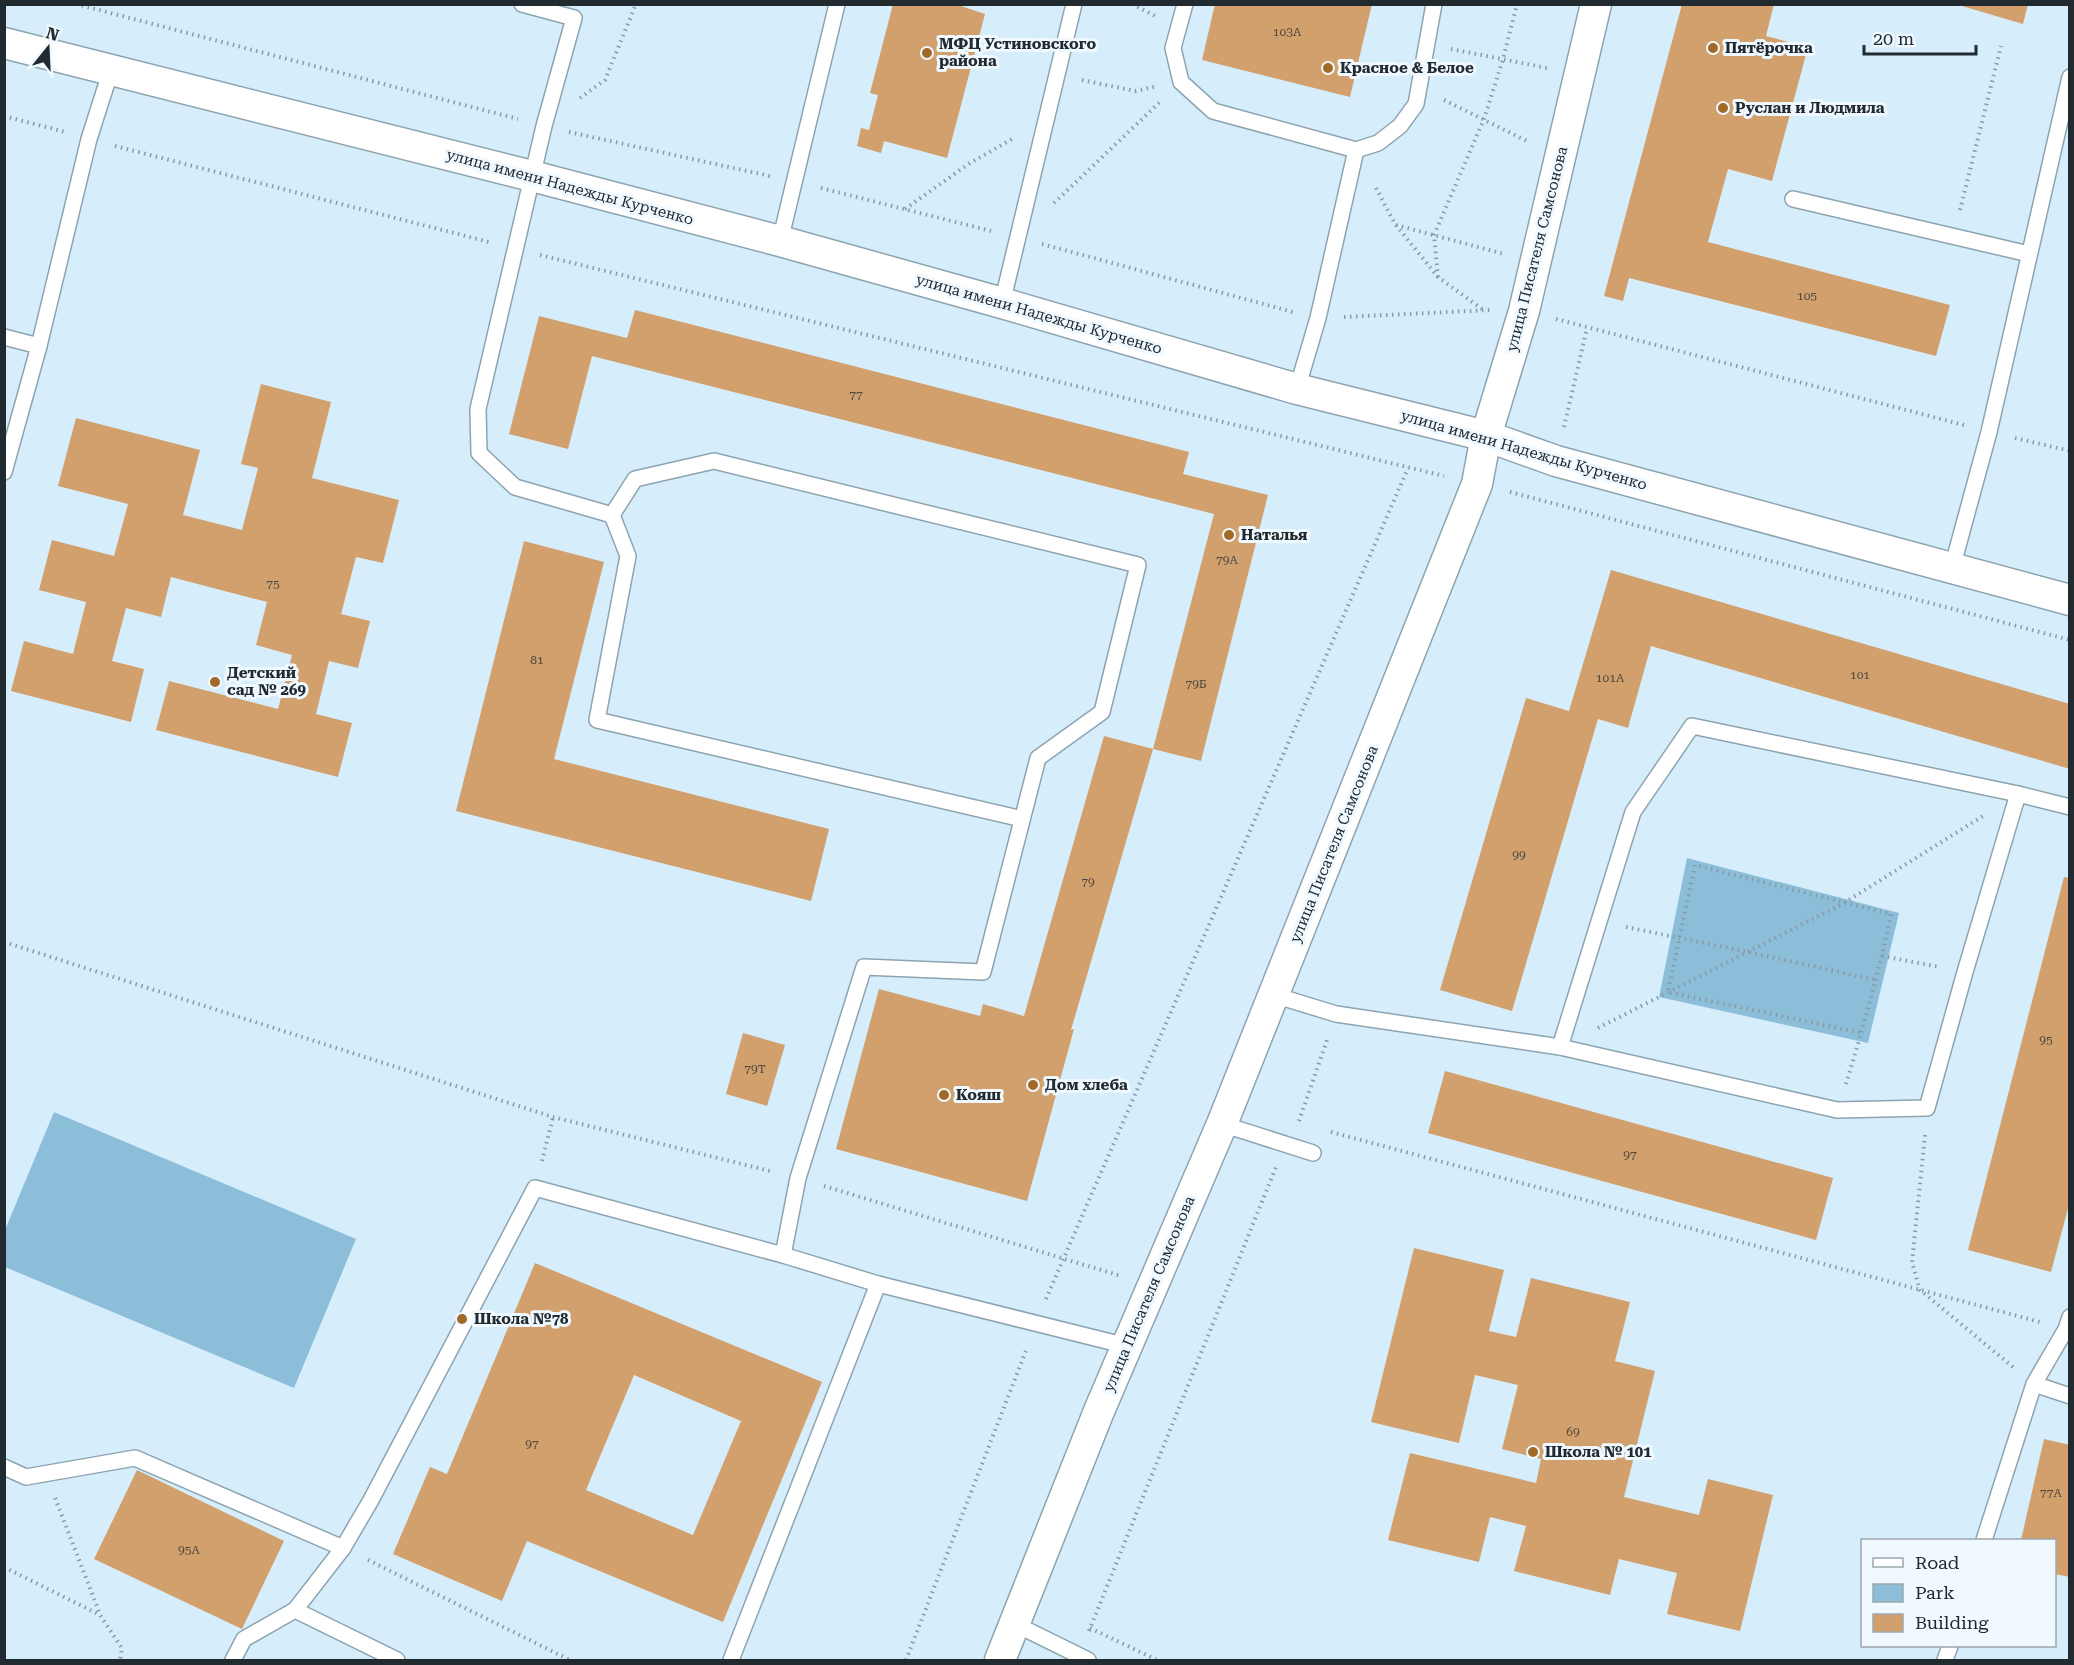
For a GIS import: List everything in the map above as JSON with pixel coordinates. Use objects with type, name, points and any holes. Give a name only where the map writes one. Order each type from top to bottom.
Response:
[{"type":"street","name":"улица Писателя Самсонова","points":[[1000,1660],[1099,1411],[1222,1124],[1477,484],[1486,436],[1536,263],[1596,4]]},
{"type":"street","name":"улица имени Надежды Курченко","points":[[4,43],[532,176],[780,242],[1002,303],[1297,389],[1486,436],[1556,461],[2070,600]]},
{"type":"lane","points":[[522,4],[574,11],[544,126],[478,409],[479,453],[515,487],[612,515]]},
{"type":"lane","points":[[780,242],[837,4]]},
{"type":"lane","points":[[1002,303],[1074,4]]},
{"type":"lane","points":[[1185,4],[1173,48],[1181,81],[1213,111],[1356,150],[1378,143],[1400,126],[1416,104],[1434,4]]},
{"type":"lane","points":[[4,472],[39,346],[89,139],[111,70]]},
{"type":"lane","points":[[1952,568],[1989,432],[2070,77]]},
{"type":"lane","points":[[1297,389],[1318,318],[1356,150]]},
{"type":"lane","points":[[1793,200],[2029,254]]},
{"type":"lane","points":[[4,337],[39,346]]},
{"type":"lane","points":[[612,515],[635,479],[714,461],[1138,565],[1102,711],[1038,758],[983,972],[864,967],[798,1178],[783,1255]]},
{"type":"lane","points":[[612,515],[628,556],[597,720],[1022,819]]},
{"type":"lane","points":[[1560,1047],[1633,812],[1692,726],[2018,794],[2070,807]]},
{"type":"lane","points":[[1274,995],[1336,1014],[1560,1047],[1837,1110],[1927,1108],[2018,794]]},
{"type":"lane","points":[[1222,1124],[1313,1153]]},
{"type":"lane","points":[[233,1660],[244,1639],[295,1610],[343,1548],[371,1500],[535,1188],[783,1255],[878,1284],[1127,1346]]},
{"type":"lane","points":[[731,1660],[878,1284]]},
{"type":"lane","points":[[1984,1539],[2034,1384],[2068,1323]]},
{"type":"lane","points":[[2034,1384],[2070,1396]]},
{"type":"lane","points":[[4,1467],[26,1478],[135,1458],[343,1548]]},
{"type":"lane","points":[[295,1610],[397,1660]]},
{"type":"lane","points":[[1015,1624],[1083,1658]]},
{"type":"path","points":[[76,4],[544,126],[794,181],[1018,237],[1318,318],[1483,309],[1524,311],[2070,451]]},
{"type":"path","points":[[544,126],[605,80],[636,4]]},
{"type":"path","points":[[1438,277],[1434,235],[1484,119],[1517,4]]},
{"type":"path","points":[[1427,44],[1580,74]]},
{"type":"path","points":[[1954,237],[2001,46]]},
{"type":"path","points":[[1057,76],[1135,91],[1181,81]]},
{"type":"path","points":[[1018,237],[1181,81]]},
{"type":"path","points":[[1419,87],[1560,157]]},
{"type":"path","points":[[4,116],[515,249],[1534,498],[2070,640]]},
{"type":"path","points":[[905,209],[970,163],[1046,120]]},
{"type":"path","points":[[1356,150],[1395,224],[1438,277],[1483,309]]},
{"type":"path","points":[[1395,224],[1536,263]]},
{"type":"path","points":[[1534,498],[1556,461],[1587,328]]},
{"type":"path","points":[[906,1660],[1062,1258],[1408,468]]},
{"type":"path","points":[[1560,1047],[1844,903],[2018,794]]},
{"type":"path","points":[[1668,992],[1695,865],[1891,914],[1862,1033],[1837,1110]]},
{"type":"path","points":[[1599,922],[1748,951],[1876,980]]},
{"type":"path","points":[[4,942],[553,1117],[798,1178],[1153,1286]]},
{"type":"path","points":[[1882,956],[1965,972]]},
{"type":"path","points":[[1668,992],[1862,1033]]},
{"type":"path","points":[[1083,1658],[1090,1628],[1285,1144],[1299,1123],[1336,1014]]},
{"type":"path","points":[[1927,1108],[1912,1262],[1920,1290],[2034,1384]]},
{"type":"path","points":[[535,1188],[553,1117]]},
{"type":"path","points":[[1299,1123],[1920,1290],[2068,1323]]},
{"type":"path","points":[[46,1474],[100,1615],[122,1648],[120,1660]]},
{"type":"path","points":[[343,1548],[570,1660]]},
{"type":"path","points":[[4,1568],[100,1615]]},
{"type":"path","points":[[1090,1628],[1157,1660]]},
{"type":"green space","points":[[1687,858],[1899,913],[1868,1043],[1659,997]]},
{"type":"green space","points":[[54,1112],[356,1239],[294,1388],[5,1267],[5,1230]]},
{"type":"building","name":"МФЦ Устиновского района","points":[[893,4],[955,4],[985,14],[947,158],[884,141],[881,153],[857,146],[861,128],[869,130],[878,95],[870,93]]},
{"type":"building","points":[[1215,4],[1372,4],[1350,97],[1202,60]]},
{"type":"building","name":"Руслан и Людмила","points":[[1682,4],[1774,4],[1766,36],[1808,47],[1772,181],[1728,169],[1708,242],[1950,305],[1936,356],[1629,278],[1623,301],[1604,296]]},
{"type":"building","points":[[1955,4],[2028,4],[2023,24]]},
{"type":"building","points":[[635,310],[1189,452],[1183,474],[1268,495],[1201,761],[1153,749],[1214,514],[592,356],[568,449],[509,434],[539,316],[627,338]]},
{"type":"building","points":[[261,384],[331,402],[312,478],[399,500],[383,563],[356,557],[341,614],[370,621],[358,668],[329,661],[316,714],[352,723],[338,777],[156,730],[169,681],[278,709],[292,655],[256,645],[267,602],[171,577],[161,617],[126,608],[112,661],[144,669],[131,722],[11,691],[24,641],[73,654],[86,602],[39,590],[52,540],[114,556],[128,504],[58,486],[76,418],[200,450],[183,515],[242,530],[258,468],[241,464]]},
{"type":"building","points":[[524,541],[604,562],[554,759],[829,829],[811,901],[456,811]]},
{"type":"building","points":[[1611,570],[2070,704],[2070,769],[1651,646],[1628,728],[1598,719],[1512,1011],[1440,990],[1526,698],[1569,711]]},
{"type":"building","points":[[1104,736],[1153,749],[1071,1030],[1074,1029],[1027,1201],[836,1149],[879,989],[980,1016],[983,1004],[1024,1016]]},
{"type":"building","points":[[2064,877],[2070,878],[2070,1201],[2051,1272],[1968,1250]]},
{"type":"building","points":[[743,1033],[785,1045],[767,1106],[726,1094]]},
{"type":"building","points":[[1445,1071],[1833,1178],[1816,1240],[1428,1133]]},
{"type":"building","points":[[1414,1248],[1504,1270],[1489,1331],[1516,1337],[1531,1278],[1630,1302],[1615,1361],[1655,1371],[1624,1497],[1699,1515],[1708,1479],[1773,1495],[1740,1631],[1667,1614],[1677,1573],[1619,1559],[1610,1595],[1514,1571],[1526,1526],[1490,1517],[1479,1562],[1388,1540],[1410,1453],[1536,1483],[1541,1459],[1502,1449],[1518,1385],[1475,1375],[1459,1443],[1371,1422]]},
{"type":"building","points":[[535,1263],[822,1382],[723,1622],[527,1541],[502,1601],[393,1554],[430,1467],[447,1474]],"holes":[[[634,1375],[741,1421],[693,1535],[586,1490]]]},
{"type":"building","points":[[2044,1439],[2070,1445],[2070,1577],[2056,1574],[2056,1539],[2021,1539]]},
{"type":"building","points":[[137,1470],[284,1541],[242,1629],[94,1559]]},
{"type":"place","name":"Пятёрочка","points":[[1713,48]]},
{"type":"place","name":"МФЦ Устиновского района","points":[[927,53]]},
{"type":"place","name":"Красное & Белое","points":[[1328,68]]},
{"type":"place","name":"Руслан и Людмила","points":[[1723,108]]},
{"type":"place","name":"Наталья","points":[[1229,535]]},
{"type":"place","name":"Детский сад № 269","points":[[215,682]]},
{"type":"place","name":"Дом хлеба","points":[[1033,1085]]},
{"type":"place","name":"Кояш","points":[[944,1095]]},
{"type":"place","name":"Школа №78","points":[[462,1319]]},
{"type":"place","name":"Школа № 101","points":[[1533,1452]]}]
